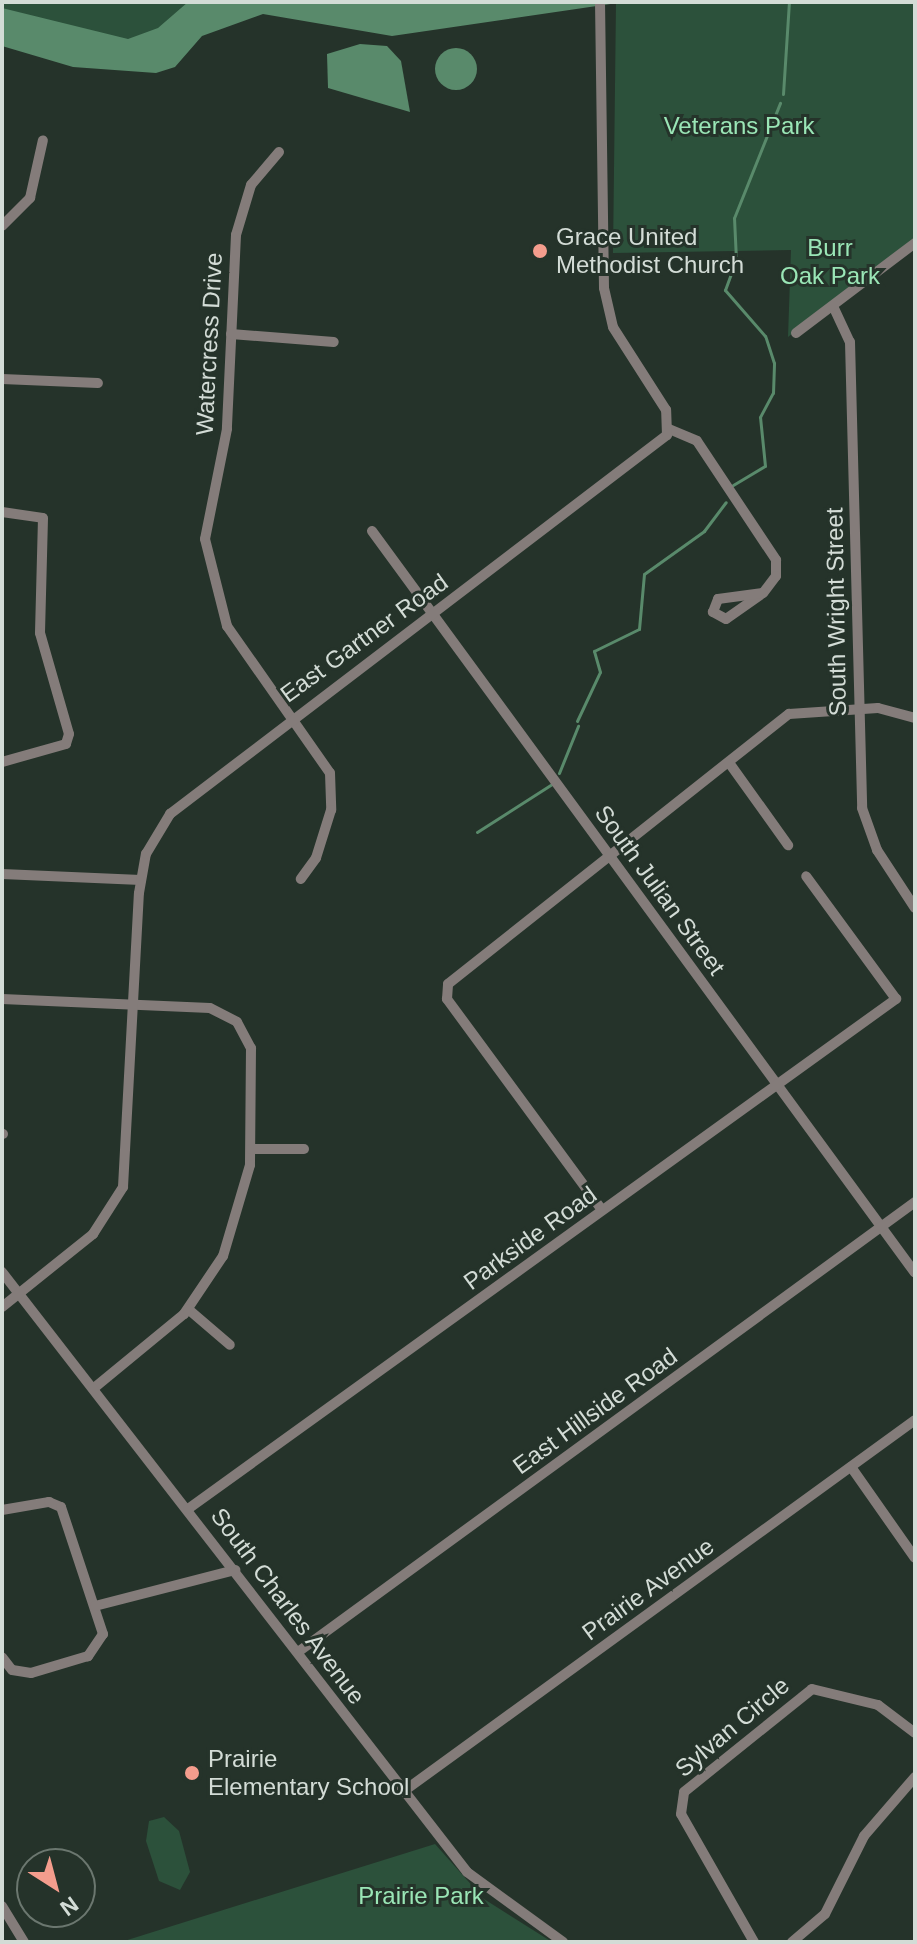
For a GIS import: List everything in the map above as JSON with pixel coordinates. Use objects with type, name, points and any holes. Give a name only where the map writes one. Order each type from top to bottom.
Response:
[{"type":"street","points":[[600,2],[606,301],[616,333],[664,404],[669,429],[697,441],[771,543],[776,576],[763,593]]},
{"type":"street","points":[[2,226],[30,198],[43,140]]},
{"type":"street","name":"Watercress Drive","points":[[279,152],[251,185],[239,219],[227,429],[206,520],[208,575],[235,639],[292,716],[332,783],[321,847],[301,879]]},
{"type":"street","points":[[796,333],[915,243]]},
{"type":"street","name":"South Wright Street","points":[[833,306],[850,342],[858,708],[868,831],[915,908]]},
{"type":"street","points":[[231,334],[334,342]]},
{"type":"street","points":[[2,379],[98,383]]},
{"type":"street","name":"East Gartner Road","points":[[2,1307],[93,1234],[123,1187],[141,880],[153,840],[181,802],[652,449],[669,429]]},
{"type":"street","points":[[2,512],[43,518],[40,633],[69,734],[66,744],[2,762]]},
{"type":"street","name":"South Julian Street","points":[[372,531],[915,1273]]},
{"type":"street","points":[[602,1210],[447,999],[448,984],[613,857],[789,714],[858,708],[915,718]]},
{"type":"street","points":[[730,764],[788,845]]},
{"type":"street","points":[[2,874],[141,880]]},
{"type":"street","name":"Parkside Road","points":[[188,1509],[896,999],[806,876]]},
{"type":"street","points":[[2,999],[210,1008],[237,1022],[253,1056],[251,1149],[231,1238],[188,1309],[94,1388]]},
{"type":"street","points":[[251,1149],[304,1149]]},
{"type":"street","name":"East Hillside Road","points":[[298,1652],[915,1202]]},
{"type":"street","name":"South Charles Avenue","points":[[2,1272],[479,1884],[563,1942]]},
{"type":"street","points":[[188,1309],[230,1345]]},
{"type":"street","name":"Prairie Avenue","points":[[404,1791],[915,1420]]},
{"type":"street","points":[[851,1467],[915,1558]]},
{"type":"street","points":[[2,1510],[49,1502],[61,1507],[103,1638],[88,1656],[26,1674],[2,1657]]},
{"type":"street","points":[[95,1606],[235,1570]]},
{"type":"street","name":"Sylvan Circle","points":[[754,1942],[681,1814],[684,1792],[812,1689],[878,1705],[915,1733]]},
{"type":"street","points":[[792,1942],[825,1914],[864,1836],[915,1777]]},
{"type":"street","points":[[2,1906],[24,1942]]},
{"type":"green space","points":[[2,2],[227,2],[164,51],[2,24]]},
{"type":"green space","name":"Veterans Park","points":[[616,2],[915,2],[915,238],[788,337],[791,250],[613,253]]},
{"type":"green space","points":[[164,1817],[179,1831],[190,1872],[180,1890],[159,1881],[146,1841],[149,1821]]},
{"type":"green space","name":"Prairie Park","points":[[435,1844],[484,1899],[552,1942],[121,1942]]},
{"type":"shaded area","points":[[188,2],[624,2],[392,36],[263,14],[202,36],[175,67],[156,73],[73,67],[2,46],[2,8],[128,39],[158,28]]},
{"type":"shaded area","points":[[360,44],[387,46],[401,61],[410,112],[328,88],[327,54]]},
{"type":"shaded area","points":[[456,48],[471,54],[477,69],[471,84],[456,90],[441,84],[435,69],[441,54]]},
{"type":"waterway","points":[[783,94],[789,2]]},
{"type":"waterway","points":[[733,485],[765,466],[760,417],[773,393],[774,363],[765,336],[725,290],[736,260],[734,218],[780,103]]},
{"type":"waterway","points":[[577,721],[600,672],[594,651],[639,629],[644,574],[704,531],[726,502]]},
{"type":"waterway","points":[[559,773],[578,726]]},
{"type":"waterway","points":[[477,832],[552,784]]},
{"type":"place","name":"Grace United Methodist Church","points":[[540,251]]},
{"type":"place","name":"Prairie Elementary School","points":[[192,1773]]},
{"type":"park label","name":"Burr Oak Park","points":[[830,262]]}]
